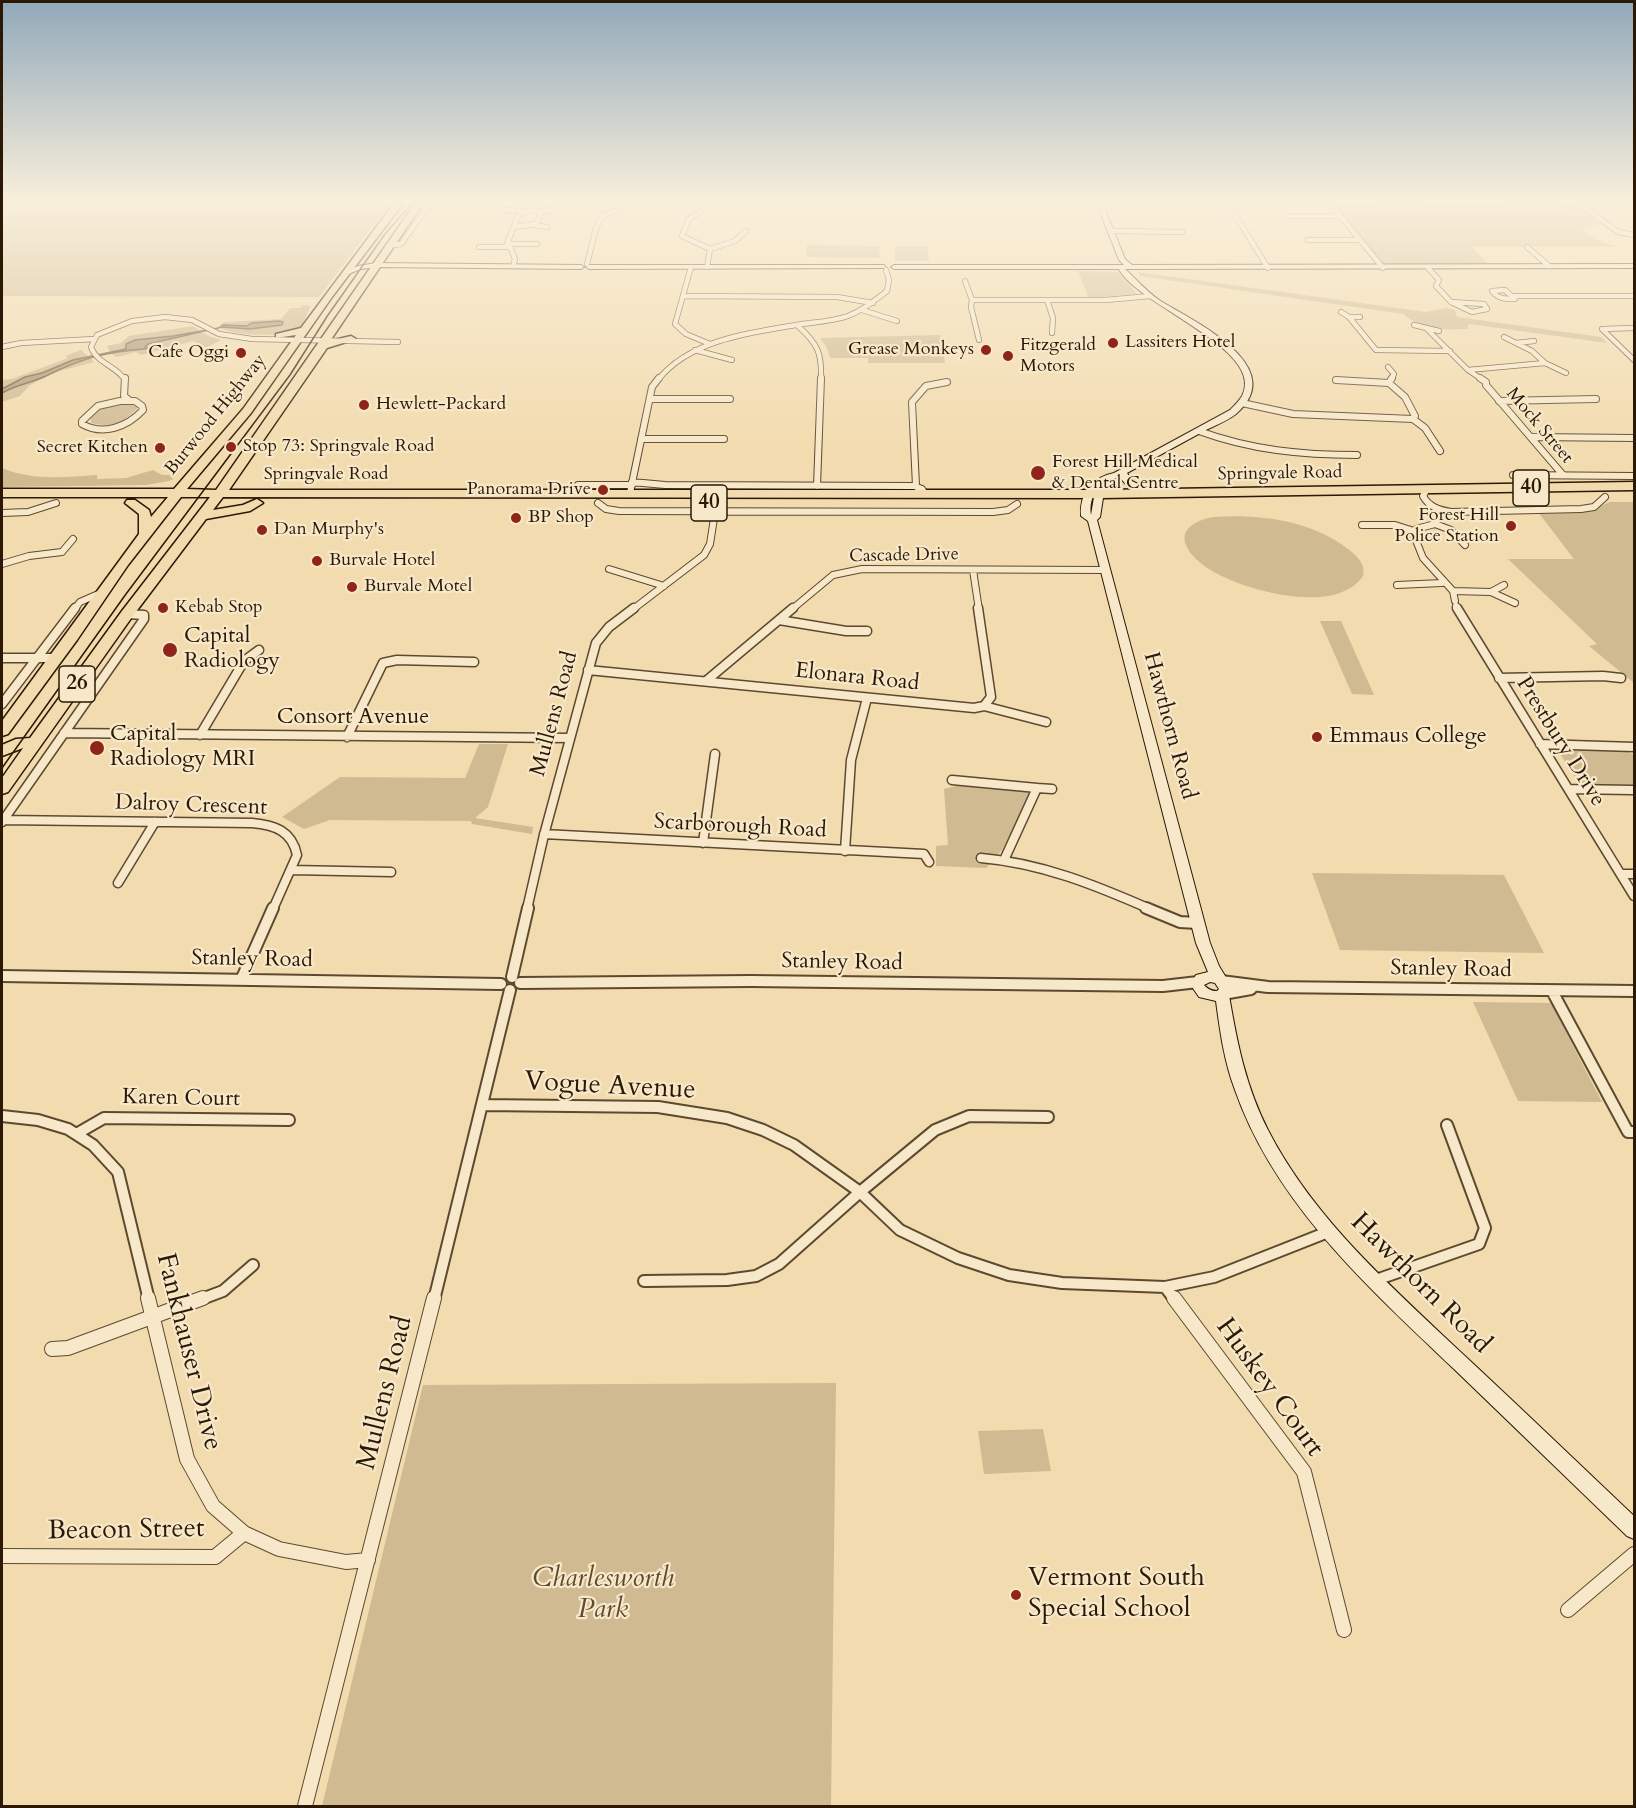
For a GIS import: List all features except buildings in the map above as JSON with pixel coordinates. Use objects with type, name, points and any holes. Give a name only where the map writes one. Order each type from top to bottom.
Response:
[{"type":"highway","name":"Burwood Highway","points":[[2,730],[57,658],[145,534],[240,420],[336,286]]},
{"type":"highway","name":"Burwood Highway","points":[[2,789],[127,614],[235,473],[361,286]]},
{"type":"highway","points":[[335,323],[348,338]]},
{"type":"highway","points":[[278,338],[301,335]]},
{"type":"highway","points":[[278,338],[289,355]]},
{"type":"highway","points":[[325,340],[348,338]]},
{"type":"highway","points":[[235,473],[242,478],[247,493]]},
{"type":"highway","points":[[128,498],[191,478]]},
{"type":"highway","name":"Springvale Road","points":[[217,498],[247,493],[631,487],[650,493],[921,490],[1093,499],[1426,495],[1562,481],[1635,486]]},
{"type":"highway","name":"Springvale Road","points":[[2,493],[128,498],[217,498],[257,503],[1017,504],[1150,494],[1635,496]]},
{"type":"highway","points":[[128,498],[146,515],[145,534]]},
{"type":"highway","name":"Springvale Road","points":[[2,503],[56,503],[128,498]]},
{"type":"highway","points":[[202,516],[246,508],[257,503]]},
{"type":"highway","points":[[2,751],[16,744],[34,743]]},
{"type":"main road","points":[[1093,499],[1109,475],[1120,473],[1229,415],[1248,395],[1249,382],[1246,372],[1233,354],[1209,332],[1150,296],[1143,286]]},
{"type":"main road","points":[[1120,473],[1128,483],[1150,494]]},
{"type":"main road","name":"Hawthorn Road","points":[[1093,499],[1086,516],[1092,520],[1197,923],[1212,967],[1222,987],[1228,1035],[1243,1092],[1267,1141],[1293,1184],[1328,1232],[1373,1281],[1635,1529]]},
{"type":"main road","name":"Hawthorn Road","points":[[1203,943],[1201,987],[1213,1004],[1228,1035]]},
{"type":"main road","points":[[1201,987],[1205,977],[1222,987]]},
{"type":"street","points":[[686,286],[675,320],[676,327],[687,335],[710,344]]},
{"type":"street","points":[[631,487],[650,399],[658,375],[670,365],[710,344],[845,316],[862,310],[887,291],[887,286]]},
{"type":"street","points":[[966,286],[972,300],[971,307],[979,340]]},
{"type":"street","points":[[1437,286],[1454,306],[1482,311],[1487,309],[1484,304],[1451,302]]},
{"type":"street","points":[[683,296],[837,297],[873,303]]},
{"type":"street","points":[[972,300],[1111,300],[1150,296]]},
{"type":"street","points":[[1514,296],[1635,296]]},
{"type":"street","points":[[1047,300],[1053,318],[1052,333]]},
{"type":"street","points":[[862,310],[897,321]]},
{"type":"street","points":[[1341,312],[1349,317],[1371,347],[1376,350],[1450,351]]},
{"type":"street","points":[[1349,317],[1360,317]]},
{"type":"street","points":[[123,391],[124,396],[143,408],[129,423],[101,429],[89,428],[82,424],[93,410],[123,391],[126,383],[124,377],[98,359],[91,351],[94,339],[100,333],[117,325],[149,318],[184,318],[202,324],[224,336],[278,338]]},
{"type":"street","name":"Mock Street","points":[[1414,325],[1439,331]]},
{"type":"street","points":[[798,326],[814,340],[820,350],[822,361],[817,486]]},
{"type":"street","points":[[1635,328],[1602,329],[1635,360]]},
{"type":"street","name":"Mock Street","points":[[1428,330],[1476,376],[1479,382],[1486,385],[1532,437],[1562,481]]},
{"type":"street","points":[[301,335],[325,340]]},
{"type":"street","points":[[1504,337],[1532,351],[1545,363],[1566,373]]},
{"type":"street","points":[[348,338],[401,340]]},
{"type":"street","points":[[2,347],[21,343],[94,339]]},
{"type":"street","points":[[1516,343],[1534,341]]},
{"type":"street","points":[[695,350],[732,360]]},
{"type":"street","points":[[1468,370],[1545,363]]},
{"type":"street","points":[[1388,367],[1394,374],[1389,383]]},
{"type":"street","points":[[1329,378],[1335,382],[1389,383],[1395,386],[1412,409],[1415,416],[1413,419]]},
{"type":"street","points":[[921,490],[912,402],[926,386],[947,382]]},
{"type":"street","points":[[650,399],[730,399]]},
{"type":"street","points":[[1499,401],[1596,399]]},
{"type":"street","points":[[105,403],[129,400]]},
{"type":"street","points":[[1242,403],[1293,414],[1413,419],[1425,428],[1437,452],[1449,454]]},
{"type":"street","points":[[1199,430],[1239,446],[1268,452],[1297,455],[1359,454],[1365,459]]},
{"type":"street","points":[[1532,437],[1635,438]]},
{"type":"street","points":[[641,439],[724,439]]},
{"type":"street","name":"Springvale Road","points":[[1513,475],[1562,481],[1635,476]]},
{"type":"street","name":"Springvale Road","points":[[578,485],[817,486],[921,490]]},
{"type":"street","name":"Springvale Road","points":[[650,493],[665,485]]},
{"type":"street","points":[[1426,495],[1443,511],[1435,524]]},
{"type":"street","name":"Springvale Road","points":[[1443,511],[1581,509],[1594,507],[1604,501],[1605,497]]},
{"type":"street","name":"Springvale Road","points":[[2,513],[28,512],[56,503]]},
{"type":"street","name":"Springvale Road","points":[[598,503],[606,509],[619,511],[715,512],[993,512],[1008,510],[1017,504]]},
{"type":"street","name":"Mullens Road","points":[[305,1806],[483,1105],[544,834],[596,643],[605,631],[697,562],[708,549],[715,512]]},
{"type":"street","points":[[1362,525],[1395,525],[1414,531],[1435,524],[1451,530],[1465,545]]},
{"type":"street","points":[[1414,531],[1414,539],[1419,551],[1442,583],[1453,591],[1491,592],[1515,603]]},
{"type":"street","points":[[2,564],[29,556],[63,552],[73,539]]},
{"type":"street","points":[[609,569],[664,586]]},
{"type":"street","name":"Cascade Drive","points":[[706,681],[833,575],[840,572],[862,569],[1105,570]]},
{"type":"street","points":[[974,570],[991,697],[984,706]]},
{"type":"street","points":[[1397,585],[1442,583]]},
{"type":"street","points":[[1491,592],[1504,585]]},
{"type":"street","name":"Prestbury Drive","points":[[1453,591],[1456,604],[1500,678],[1635,896]]},
{"type":"street","name":"Burwood Highway","points":[[2,704],[80,602],[104,592]]},
{"type":"street","points":[[2,821],[142,623],[144,615],[127,614]]},
{"type":"street","points":[[779,620],[846,631],[867,631]]},
{"type":"street","points":[[200,735],[244,661],[259,650]]},
{"type":"street","points":[[2,658],[57,658]]},
{"type":"street","points":[[347,737],[383,663],[397,660],[474,662]]},
{"type":"street","name":"Elonara Road","points":[[588,670],[974,708],[984,706],[998,713],[1030,717],[1046,722]]},
{"type":"street","points":[[1500,678],[1621,678]]},
{"type":"street","points":[[845,851],[851,760],[867,698]]},
{"type":"street","name":"Consort Avenue","points":[[64,733],[570,738]]},
{"type":"street","points":[[1540,744],[1634,746]]},
{"type":"street","points":[[704,843],[715,754]]},
{"type":"street","points":[[952,780],[1052,789]]},
{"type":"street","points":[[1005,858],[1037,788]]},
{"type":"street","points":[[1569,789],[1632,790]]},
{"type":"street","name":"Dalroy Crescent","points":[[2,821],[237,822],[272,826],[291,835],[296,844],[297,855],[292,870],[242,978]]},
{"type":"street","points":[[118,883],[155,822]]},
{"type":"street","name":"Scarborough Road","points":[[544,834],[924,854],[929,862]]},
{"type":"street","points":[[981,858],[1005,858],[1043,867],[1180,922],[1197,923]]},
{"type":"street","points":[[292,870],[391,872]]},
{"type":"street","points":[[1622,874],[1635,874]]},
{"type":"street","name":"Stanley Road","points":[[2,976],[511,983],[763,981],[1201,987]]},
{"type":"street","name":"Stanley Road","points":[[1222,987],[1635,991]]},
{"type":"street","points":[[1552,991],[1628,1132],[1635,1132]]},
{"type":"street","name":"Vogue Avenue","points":[[483,1105],[658,1107],[691,1110],[727,1118],[763,1130],[794,1145],[860,1192],[900,1230],[958,1258],[1009,1275],[1062,1283],[1165,1287],[1214,1278],[1328,1232]]},
{"type":"street","name":"Fankhauser Drive","points":[[2,1116],[41,1121],[78,1133],[101,1150],[118,1172],[187,1459],[213,1506],[244,1533],[279,1549],[346,1562],[368,1560]]},
{"type":"street","points":[[644,1281],[728,1280],[756,1276],[779,1264],[860,1192],[935,1130],[969,1116],[1048,1117]]},
{"type":"street","name":"Karen Court","points":[[78,1133],[104,1118],[289,1120]]},
{"type":"street","points":[[1373,1281],[1479,1244],[1485,1228],[1447,1125]]},
{"type":"street","points":[[51,1349],[68,1348],[223,1291],[253,1265]]},
{"type":"street","name":"Huskey Court","points":[[1165,1287],[1304,1472],[1344,1630]]},
{"type":"street","name":"Beacon Street","points":[[2,1556],[215,1557],[244,1533]]},
{"type":"street","points":[[1568,1610],[1635,1554]]},
{"type":"green space","points":[[2,286],[327,286],[319,297],[2,296]]},
{"type":"green space","points":[[1084,286],[1130,286],[1137,294],[1089,298]]},
{"type":"green space","points":[[1212,286],[1241,286],[1426,312],[1446,308],[1455,310],[1457,317],[1601,337],[1607,343],[1469,324],[1467,329],[1433,328],[1418,324],[1403,314]]},
{"type":"green space","points":[[302,305],[311,306],[302,325],[290,332],[269,335],[246,334],[218,327],[224,322],[281,319],[290,308],[300,308]]},
{"type":"green space","points":[[193,326],[208,336],[221,340],[206,348],[193,341],[141,355],[136,352],[117,357],[110,353],[107,346],[121,343],[129,336]]},
{"type":"green space","points":[[940,335],[945,363],[868,363],[868,358],[830,358],[820,338]]},
{"type":"green space","points":[[81,350],[94,362],[49,374],[29,386],[20,396],[2,402],[2,380],[12,379],[68,358],[65,356]]},
{"type":"green space","points":[[122,402],[137,406],[137,409],[117,424],[91,423],[91,418],[101,408]]},
{"type":"green space","points":[[2,468],[25,475],[73,477],[97,475],[97,479],[126,478],[153,470],[162,475],[174,475],[169,481],[146,485],[2,487]]},
{"type":"green space","points":[[1610,502],[1634,502],[1634,683],[1589,646],[1597,644],[1508,559],[1574,559],[1538,512],[1593,509]]},
{"type":"green space","points":[[1213,517],[1266,518],[1318,531],[1355,554],[1362,564],[1363,576],[1351,588],[1334,595],[1314,597],[1271,593],[1231,580],[1196,559],[1185,543],[1185,535],[1189,528]]},
{"type":"green space","points":[[1320,621],[1341,621],[1374,695],[1352,694]]},
{"type":"green space","points":[[479,744],[508,744],[488,807],[475,818],[533,827],[532,834],[472,824],[471,821],[330,820],[304,829],[282,817],[340,777],[465,778]]},
{"type":"green space","points":[[1557,749],[1622,749],[1634,755],[1634,786],[1580,785]]},
{"type":"green space","points":[[964,784],[1033,791],[1002,850],[986,868],[936,866],[936,846],[948,845],[944,789]]},
{"type":"green space","points":[[1312,873],[1504,875],[1544,953],[1340,950]]},
{"type":"green space","points":[[1473,1002],[1551,1003],[1602,1102],[1518,1101]]},
{"type":"green space","name":"Charlesworth Park","points":[[836,1383],[831,1806],[322,1806],[423,1385]]},
{"type":"green space","points":[[1043,1429],[1051,1471],[984,1474],[978,1431]]},
{"type":"shaded area","points":[[283,322],[282,325],[250,329],[220,328],[223,325],[247,326],[251,323]]},
{"type":"shaded area","points":[[213,329],[148,344],[145,347],[148,348],[145,349],[106,354],[83,360],[2,393],[2,389],[25,377],[42,373],[73,360],[126,349],[126,344],[135,340]]},
{"type":"tram line","points":[[2,768],[126,594],[290,375],[348,286]]},
{"type":"place","name":"Lassiters Hotel","points":[[1113,343]]},
{"type":"place","name":"Grease Monkeys","points":[[986,350]]},
{"type":"place","name":"Cafe Oggi","points":[[241,353]]},
{"type":"place","name":"Fitzgerald Motors","points":[[1008,356]]},
{"type":"place","name":"Hewlett-Packard","points":[[364,405]]},
{"type":"place","name":"Stop 73: Springvale Road","points":[[231,447]]},
{"type":"place","name":"Secret Kitchen","points":[[160,448]]},
{"type":"place","name":"Forest Hill Medical & Dental Centre","points":[[1038,473]]},
{"type":"place","name":"Panorama Drive","points":[[603,490]]},
{"type":"place","name":"BP Shop","points":[[516,518]]},
{"type":"place","name":"Forest Hill Police Station","points":[[1511,526]]},
{"type":"place","name":"Dan Murphy's","points":[[262,530]]},
{"type":"place","name":"Burvale Hotel","points":[[317,561]]},
{"type":"place","name":"Burvale Motel","points":[[352,587]]},
{"type":"place","name":"Kebab Stop","points":[[163,608]]},
{"type":"place","name":"Capital Radiology","points":[[170,650]]},
{"type":"place","name":"Emmaus College","points":[[1317,737]]},
{"type":"place","name":"Capital Radiology MRI","points":[[97,748]]},
{"type":"place","name":"Vermont South Special School","points":[[1016,1595]]}]
